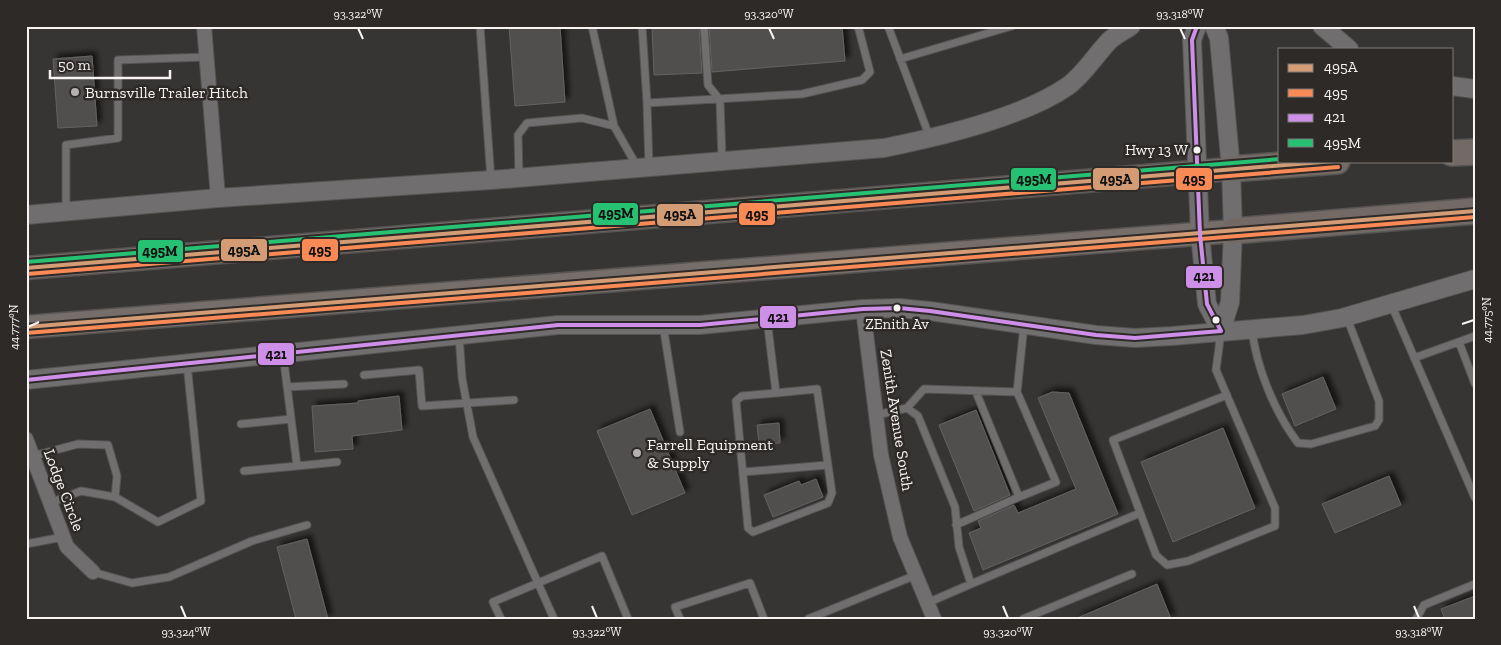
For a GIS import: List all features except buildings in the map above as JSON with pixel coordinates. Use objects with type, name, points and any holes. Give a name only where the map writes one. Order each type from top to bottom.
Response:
[{"type":"highway","points":[[1454,153],[1475,152]]},
{"type":"highway","points":[[26,268],[1324,162]]},
{"type":"highway","points":[[26,327],[1475,211]]},
{"type":"street","points":[[204,26],[218,198]]},
{"type":"street","points":[[26,215],[218,198],[519,178],[884,148],[930,139],[1041,101],[1068,85],[1088,68],[1111,40],[1131,26]]},
{"type":"street","points":[[1197,26],[1192,40],[1200,234],[1207,304],[1221,331]]},
{"type":"street","points":[[1214,26],[1219,38],[1231,169],[1233,231],[1230,302],[1221,331]]},
{"type":"street","points":[[1322,26],[1348,48]]},
{"type":"street","points":[[1454,86],[1475,89]]},
{"type":"street","points":[[26,380],[558,325],[700,325],[863,309],[898,308],[930,311],[1096,335],[1135,338],[1303,325],[1347,317],[1475,279]]},
{"type":"street","name":"Zenith Avenue South","points":[[863,309],[882,455],[900,538],[934,619]]},
{"type":"street","name":"Lodge Circle","points":[[26,439],[67,547],[93,572]]},
{"type":"lane","points":[[480,26],[491,180]]},
{"type":"lane","points":[[592,26],[614,126],[644,168]]},
{"type":"lane","points":[[642,26],[647,103],[644,168]]},
{"type":"lane","points":[[704,26],[708,85],[720,100],[722,160]]},
{"type":"lane","points":[[647,103],[802,94],[862,80],[870,72],[858,26]]},
{"type":"lane","points":[[888,26],[930,139]]},
{"type":"lane","points":[[900,59],[1012,26]]},
{"type":"lane","points":[[66,212],[66,145],[118,138],[118,60],[206,57]]},
{"type":"lane","points":[[519,178],[518,136],[527,123],[582,118],[614,126]]},
{"type":"lane","points":[[1391,304],[1475,498]]},
{"type":"lane","points":[[1252,329],[1255,356],[1286,428],[1298,443],[1311,444],[1374,426],[1379,420],[1380,401],[1347,317]]},
{"type":"lane","points":[[767,318],[776,393]]},
{"type":"lane","points":[[663,325],[680,432]]},
{"type":"lane","points":[[956,525],[1056,482],[1017,392],[1024,325]]},
{"type":"lane","points":[[1221,331],[1216,370],[1227,394],[1275,508],[1275,526],[1188,562],[1167,565],[1156,555],[1113,440],[1227,394]]},
{"type":"lane","points":[[459,335],[473,438],[554,619]]},
{"type":"lane","points":[[1414,358],[1475,336]]},
{"type":"lane","points":[[1459,342],[1475,384]]},
{"type":"lane","points":[[283,353],[297,466]]},
{"type":"lane","points":[[50,503],[82,491],[114,497],[158,522],[201,501],[187,363]]},
{"type":"lane","points":[[364,375],[419,370],[422,406],[514,400]]},
{"type":"lane","points":[[287,387],[344,384]]},
{"type":"lane","points":[[876,415],[907,408],[924,388],[976,392],[1017,392]]},
{"type":"lane","points":[[817,389],[828,465],[832,493],[828,503],[753,532],[748,528],[736,401],[742,396],[817,389]]},
{"type":"lane","points":[[976,392],[1019,497]]},
{"type":"lane","points":[[907,408],[918,416],[955,507],[958,547],[972,584]]},
{"type":"lane","points":[[241,424],[291,419]]},
{"type":"lane","points":[[33,456],[78,444],[108,445],[117,476],[114,497]]},
{"type":"lane","points":[[244,471],[337,462]]},
{"type":"lane","points":[[742,472],[828,465]]},
{"type":"lane","points":[[927,603],[1140,514]]},
{"type":"lane","points":[[93,572],[132,583],[169,578],[252,541],[307,525]]},
{"type":"lane","points":[[26,544],[63,537]]},
{"type":"lane","points":[[501,619],[493,602],[602,556],[628,619]]},
{"type":"lane","points":[[1023,619],[1132,574]]},
{"type":"lane","points":[[808,619],[916,575]]},
{"type":"lane","points":[[680,619],[675,606],[750,583],[764,619]]},
{"type":"lane","points":[[1416,619],[1424,605],[1475,584]]},
{"type":"transit line","name":"421","points":[[26,380],[558,325],[700,325],[863,309],[899,308],[930,311],[1096,335],[1135,338],[1221,331],[1207,304],[1200,234],[1192,40],[1197,26]]},
{"type":"transit line","name":"495M","points":[[26,262],[1278,159]]},
{"type":"transit line","name":"495A","points":[[26,268],[1322,162]]},
{"type":"transit line","name":"495","points":[[27,274],[1338,167]]},
{"type":"transit line","name":"495A","points":[[26,327],[1475,211]]},
{"type":"transit line","name":"495","points":[[26,333],[1475,217]]},
{"type":"place","name":"Burnsville Trailer Hitch","points":[[75,92]]},
{"type":"place","name":"Hwy 13 W","points":[[1197,150]]},
{"type":"place","name":"ZEnith Av","points":[[897,308]]},
{"type":"place","name":"Farrell Equipment & Supply","points":[[637,453]]}]
